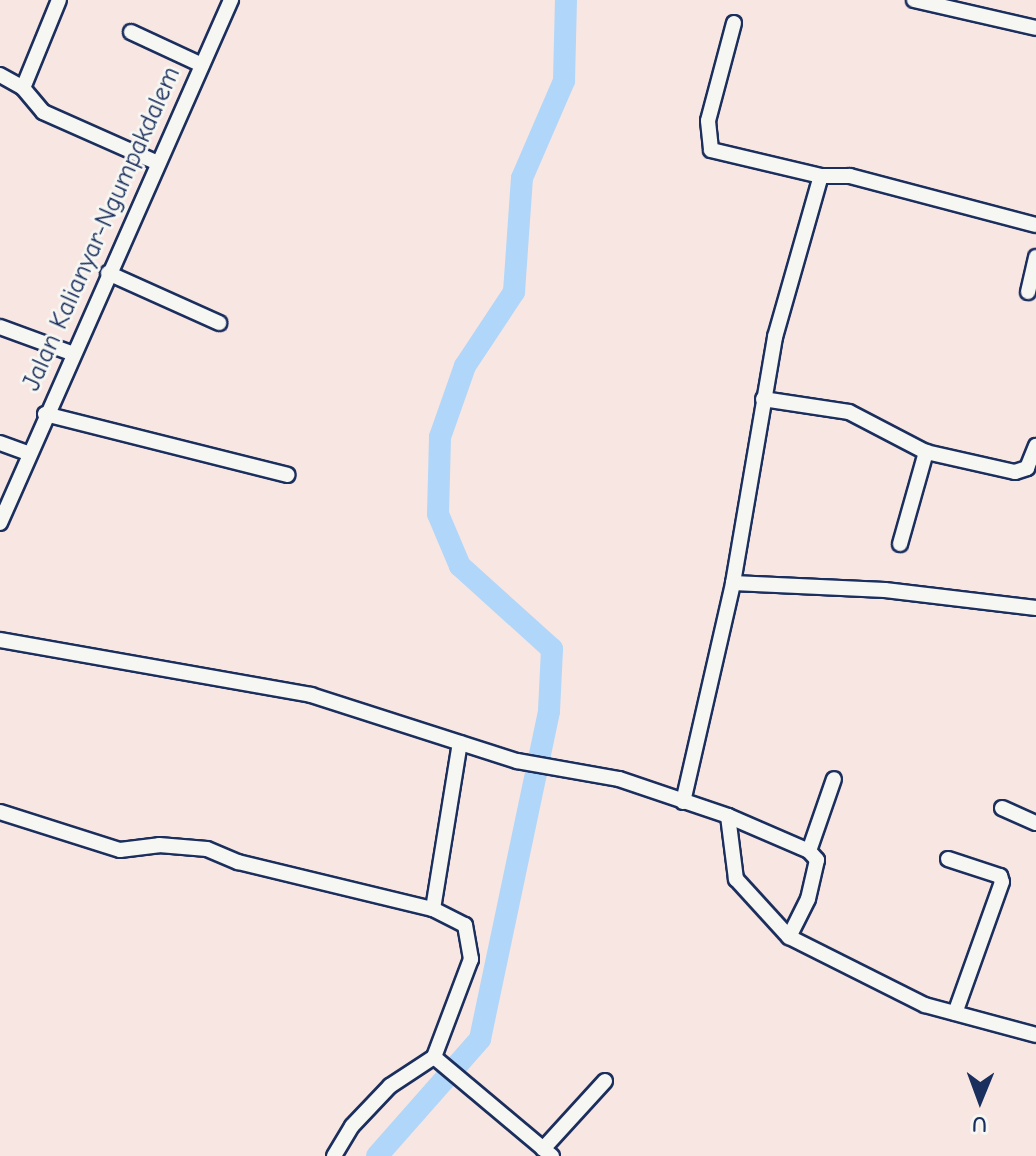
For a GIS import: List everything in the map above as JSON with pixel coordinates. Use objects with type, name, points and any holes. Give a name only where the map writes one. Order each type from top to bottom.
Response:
[{"type":"street","points":[[23,88],[59,0]]},
{"type":"street","name":"Jalan Kalianyar-Ngumpakdalem","points":[[0,523],[71,353],[118,278],[158,163],[231,0]]},
{"type":"street","points":[[914,0],[1036,28]]},
{"type":"street","points":[[734,23],[708,121],[711,150],[821,176],[850,176],[1036,225]]},
{"type":"street","points":[[131,32],[202,65]]},
{"type":"street","points":[[0,75],[23,88],[43,112],[158,163]]},
{"type":"street","points":[[683,802],[733,583],[763,399],[821,176]]},
{"type":"street","points":[[1028,292],[1036,257]]},
{"type":"street","points":[[118,278],[219,323]]},
{"type":"street","points":[[0,327],[71,353]]},
{"type":"street","points":[[763,399],[849,412],[926,452],[1015,472],[1027,468],[1036,446]]},
{"type":"street","points":[[45,414],[287,475]]},
{"type":"street","points":[[0,443],[28,453]]},
{"type":"street","points":[[900,544],[926,452]]},
{"type":"street","points":[[733,583],[885,590],[1036,608]]},
{"type":"street","points":[[0,640],[311,695],[517,761],[619,779],[728,816],[809,851],[817,860],[817,871],[789,937]]},
{"type":"street","points":[[433,909],[460,743]]},
{"type":"street","points":[[809,851],[834,779]]},
{"type":"street","points":[[1002,808],[1036,823]]},
{"type":"street","points":[[0,812],[120,850],[159,845],[207,849],[238,862],[433,909],[465,925],[471,959],[436,1061],[390,1086],[352,1126],[334,1156]]},
{"type":"street","points":[[728,816],[736,879],[789,937],[878,985],[955,1013],[1036,1035]]},
{"type":"street","points":[[948,859],[1000,876],[1002,882],[955,1013]]},
{"type":"street","points":[[436,1061],[548,1152],[605,1081]]},
{"type":"waterway","points":[[377,1156],[480,1039],[549,711],[552,649],[460,566],[438,514],[440,437],[465,366],[514,292],[522,178],[564,81],[566,0]]}]
